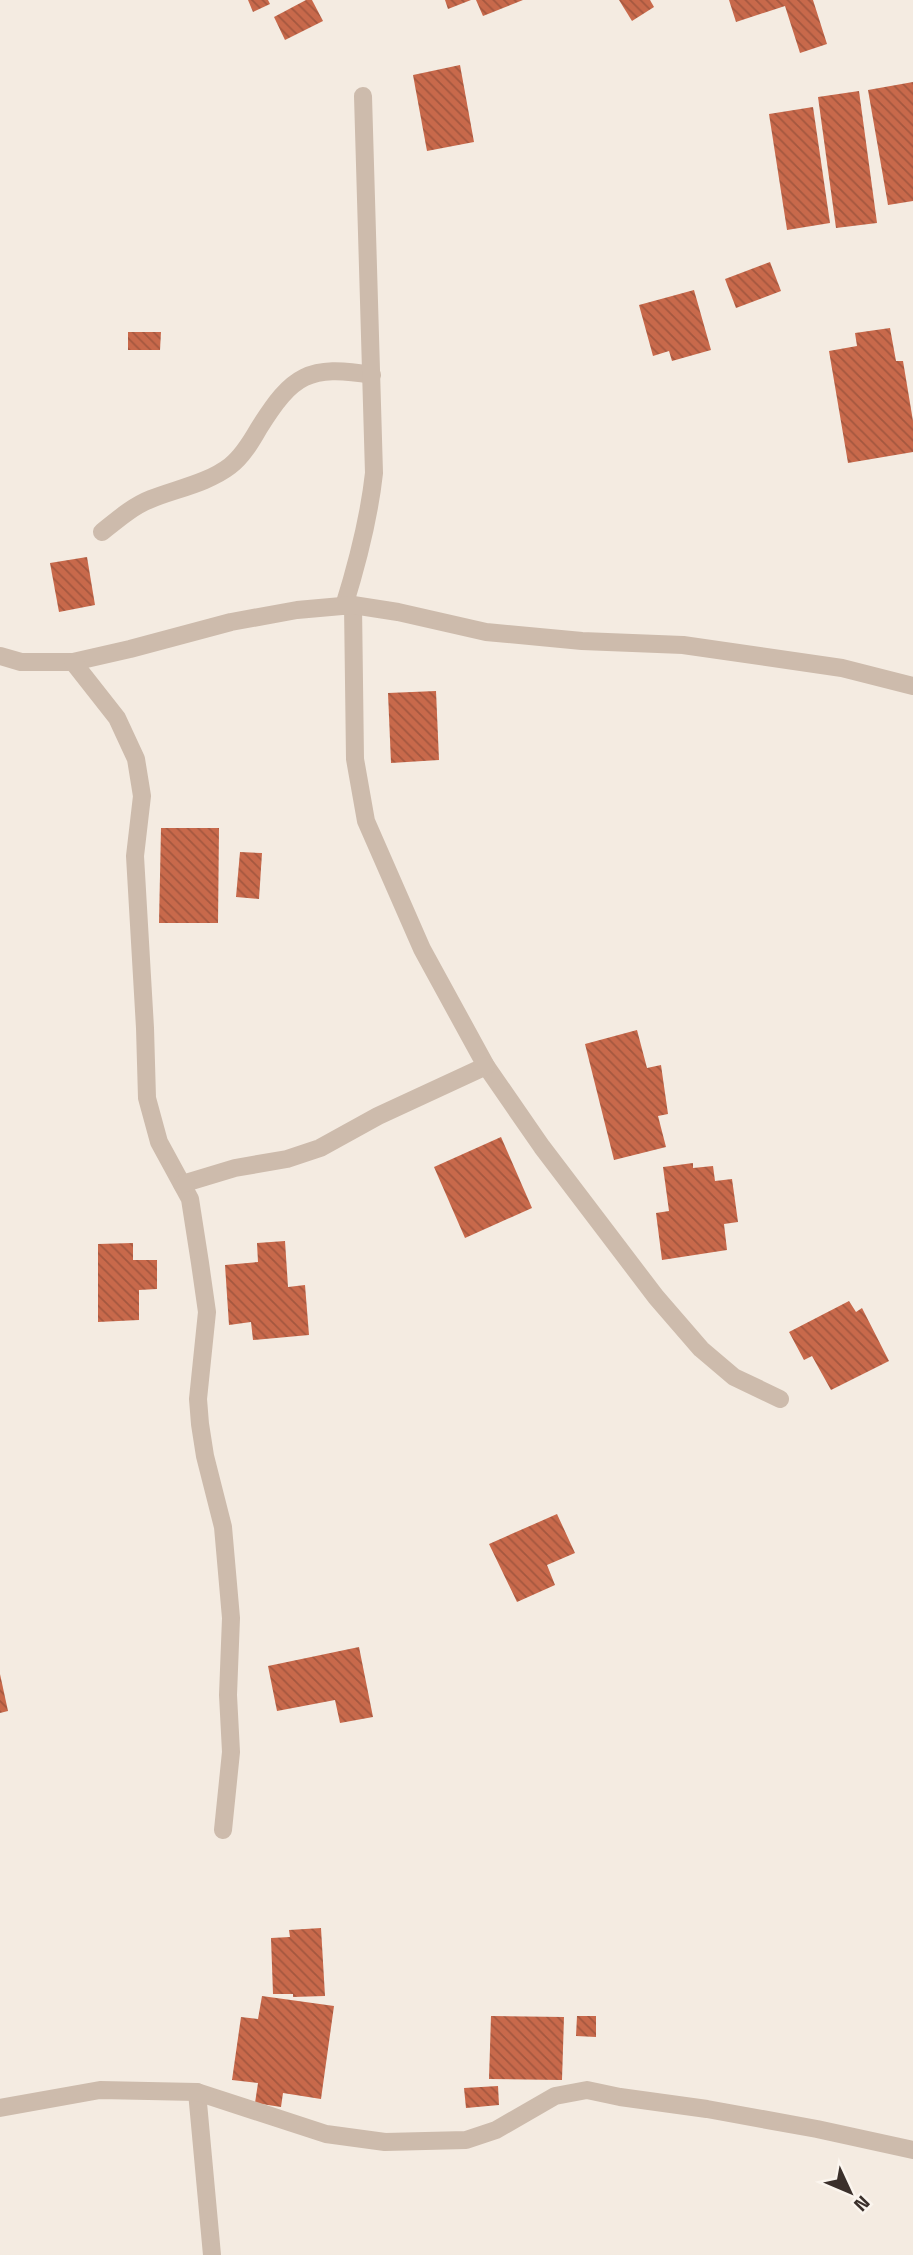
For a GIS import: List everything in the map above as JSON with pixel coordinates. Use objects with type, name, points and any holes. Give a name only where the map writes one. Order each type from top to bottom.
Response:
[{"type":"street","points":[[363,96],[374,473],[370,512],[349,605],[355,759],[366,821],[422,949],[486,1066],[542,1147],[656,1297],[701,1349],[734,1377],[779,1399]]},
{"type":"street","points":[[102,532],[147,500],[214,475],[230,466],[247,447],[274,405],[292,385],[310,373],[327,370],[372,375]]},
{"type":"street","points":[[0,656],[21,662],[73,662],[231,622],[297,610],[349,605],[398,612],[486,632],[582,641],[683,645],[842,668],[913,686]]},
{"type":"street","points":[[73,662],[117,718],[136,759],[142,796],[135,856],[147,1098],[159,1142],[190,1199],[206,1312],[199,1387],[200,1424],[223,1527],[231,1618],[228,1695],[231,1752],[223,1829]]},
{"type":"street","points":[[182,1184],[235,1168],[287,1159],[320,1148],[378,1116],[486,1066]]},
{"type":"street","points":[[0,2108],[100,2090],[197,2092],[326,2134],[385,2142],[466,2140],[496,2130],[555,2096],[587,2090],[817,2129],[913,2150]]},
{"type":"street","points":[[197,2092],[212,2255]]},
{"type":"building","points":[[248,0],[268,0],[270,4],[253,12]]},
{"type":"building","points":[[306,0],[312,0],[323,21],[285,40],[274,17]]},
{"type":"building","points":[[445,0],[471,0],[448,9]]},
{"type":"building","points":[[476,0],[523,0],[483,16]]},
{"type":"building","points":[[619,0],[650,0],[654,7],[632,21]]},
{"type":"building","points":[[729,0],[813,0],[827,44],[800,53],[785,6],[736,22]]},
{"type":"building","points":[[460,65],[474,142],[427,151],[413,75]]},
{"type":"building","points":[[913,82],[913,201],[888,205],[868,90]]},
{"type":"building","points":[[859,91],[877,223],[836,228],[818,97]]},
{"type":"building","points":[[813,107],[830,223],[787,230],[769,114]]},
{"type":"building","points":[[770,262],[781,291],[736,308],[725,279]]},
{"type":"building","points":[[694,290],[711,350],[672,361],[669,351],[653,356],[639,305]]},
{"type":"building","points":[[890,328],[896,361],[903,361],[913,421],[913,452],[848,463],[829,351],[857,346],[855,333]]},
{"type":"building","points":[[128,332],[161,332],[160,350],[128,350]]},
{"type":"building","points":[[87,557],[95,605],[59,612],[50,563]]},
{"type":"building","points":[[436,691],[439,760],[391,763],[388,693]]},
{"type":"building","points":[[161,828],[219,828],[218,923],[159,923]]},
{"type":"building","points":[[240,852],[262,853],[259,899],[236,897]]},
{"type":"building","points":[[637,1030],[647,1068],[661,1065],[668,1114],[658,1116],[666,1147],[614,1160],[585,1044]]},
{"type":"building","points":[[501,1137],[532,1208],[465,1238],[434,1167]]},
{"type":"building","points":[[693,1163],[693,1168],[713,1166],[715,1181],[732,1179],[738,1222],[724,1224],[727,1250],[662,1260],[656,1213],[669,1211],[663,1167]]},
{"type":"building","points":[[285,1241],[288,1287],[305,1285],[309,1335],[253,1340],[251,1322],[229,1325],[225,1265],[258,1262],[257,1243]]},
{"type":"building","points":[[133,1243],[133,1260],[157,1260],[157,1289],[139,1290],[139,1320],[98,1322],[98,1244]]},
{"type":"building","points":[[849,1301],[856,1312],[862,1308],[889,1361],[831,1390],[812,1356],[804,1360],[789,1332]]},
{"type":"building","points":[[557,1514],[575,1553],[547,1565],[555,1585],[517,1602],[489,1544]]},
{"type":"building","points":[[359,1647],[373,1717],[340,1723],[335,1700],[277,1711],[268,1666]]},
{"type":"building","points":[[0,1674],[8,1711],[0,1713]]},
{"type":"building","points":[[321,1928],[325,1996],[293,1997],[293,1994],[273,1994],[271,1938],[290,1937],[289,1930]]},
{"type":"building","points":[[262,1996],[334,2006],[321,2099],[283,2093],[281,2107],[255,2103],[258,2083],[232,2080],[241,2017],[258,2019]]},
{"type":"building","points":[[491,2016],[564,2017],[562,2080],[489,2079]]},
{"type":"building","points":[[577,2016],[596,2016],[596,2037],[576,2036]]},
{"type":"building","points":[[498,2086],[499,2105],[466,2108],[464,2088]]}]
